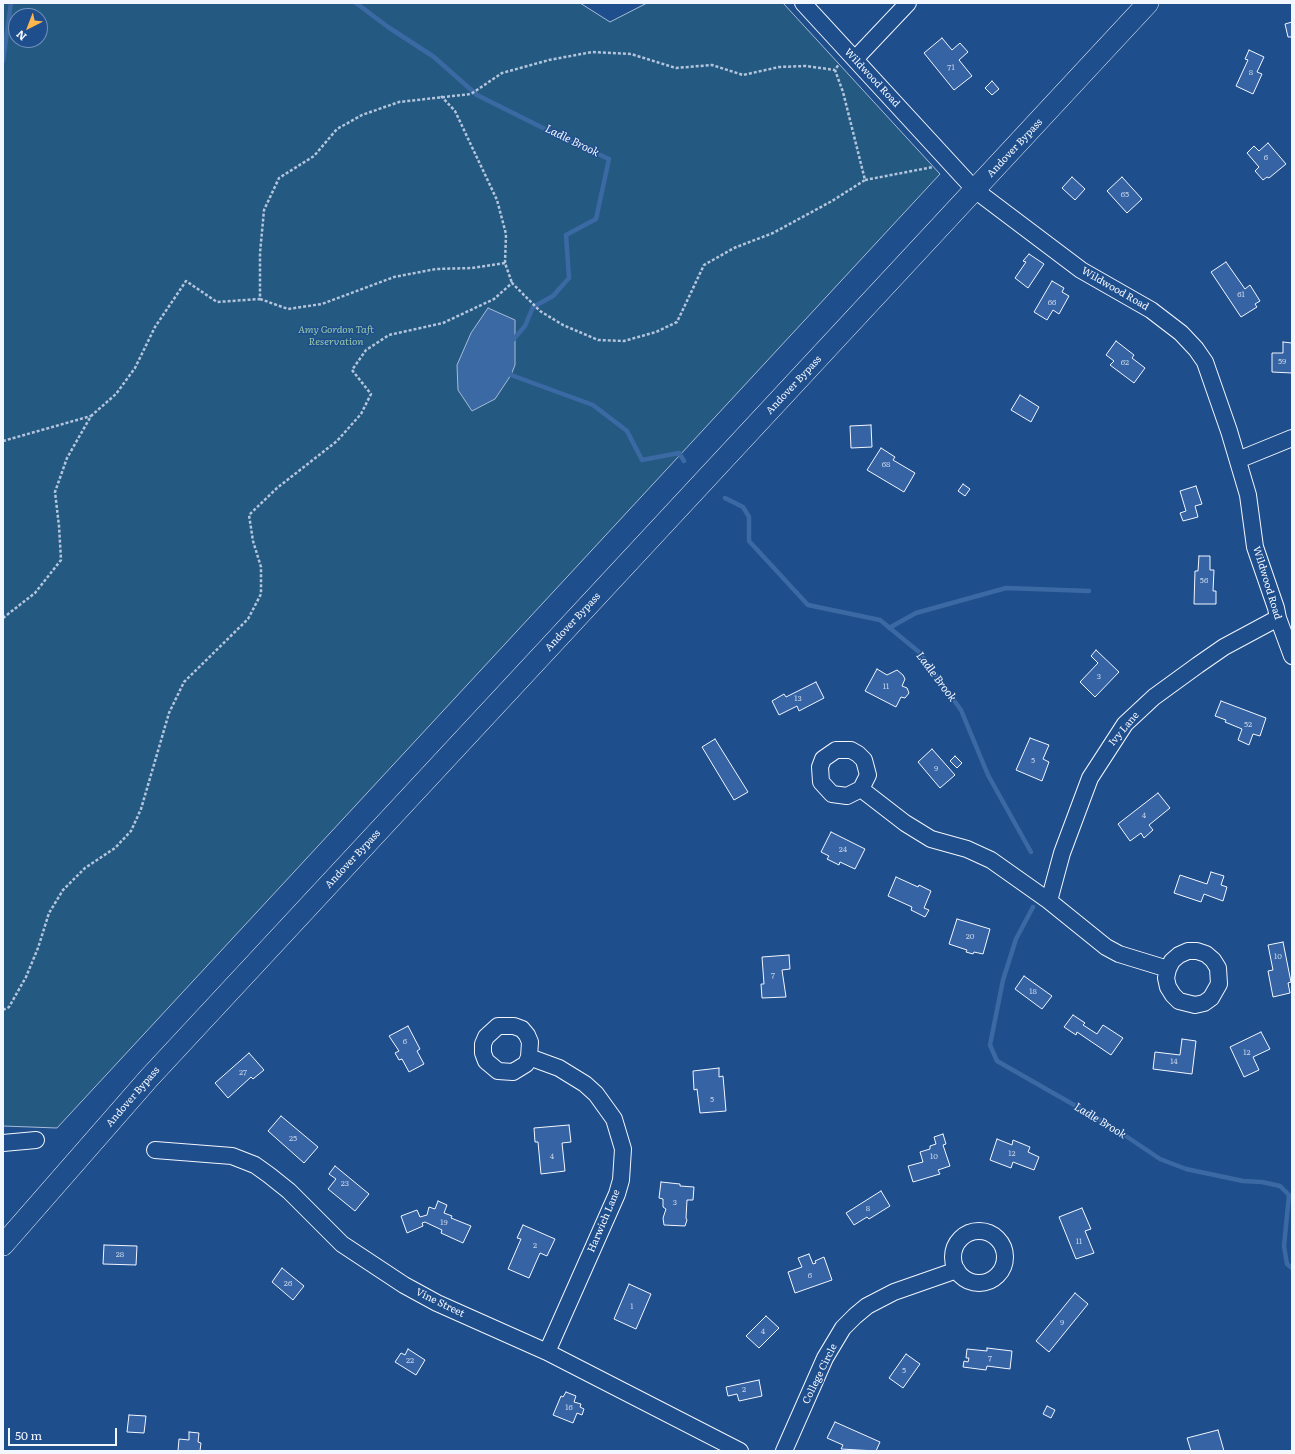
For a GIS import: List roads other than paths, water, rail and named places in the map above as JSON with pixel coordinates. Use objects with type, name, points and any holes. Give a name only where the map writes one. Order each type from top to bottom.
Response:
[{"type":"main road","name":"Andover Bypass","points":[[3,1245],[154,1072],[1148,3]]},
{"type":"street","name":"Wildwood Road","points":[[803,3],[975,190],[1081,270],[1151,310],[1181,333],[1205,362],[1238,460],[1248,495],[1255,547],[1292,656]]},
{"type":"street","points":[[851,55],[908,3]]},
{"type":"street","points":[[1238,460],[1292,438]]},
{"type":"street","name":"Ivy Lane","points":[[1049,901],[1062,853],[1090,778],[1125,724],[1154,697],[1192,669],[1224,648],[1278,618]]},
{"type":"street","points":[[861,789],[917,832],[931,839],[967,849],[991,860],[1049,901],[1106,947],[1119,954],[1168,969]]},
{"type":"street","name":"Harwich Lane","points":[[530,1057],[559,1068],[585,1084],[596,1094],[614,1119],[623,1149],[621,1180],[617,1194],[547,1352]]},
{"type":"street","points":[[3,1143],[36,1140]]},
{"type":"street","name":"Vine Street","points":[[155,1150],[232,1156],[255,1165],[289,1191],[342,1244],[365,1260],[437,1303],[547,1352],[740,1451]]},
{"type":"street","name":"College Circle","points":[[784,1451],[825,1358],[844,1328],[855,1316],[867,1306],[894,1292],[957,1270]]},
{"type":"waterway","points":[[3,61],[11,3]]},
{"type":"waterway","name":"Ladle Brook","points":[[356,3],[388,27],[434,57],[477,95],[609,159],[596,219],[566,235],[569,278],[553,296],[533,307],[525,326],[511,342]]},
{"type":"waterway","name":"Ladle Brook","points":[[508,370],[511,375],[593,405],[627,431],[642,460],[679,453],[684,461]]},
{"type":"waterway","name":"Ladle Brook","points":[[725,498],[743,507],[749,517],[749,541],[808,605],[880,620],[919,652],[961,710],[988,775],[1031,852]]},
{"type":"waterway","points":[[889,628],[916,613],[1006,588],[1089,591]]},
{"type":"waterway","name":"Ladle Brook","points":[[1033,907],[1016,939],[1003,980],[990,1045],[997,1061],[1111,1126],[1160,1159],[1186,1169],[1243,1181],[1262,1182],[1280,1186],[1289,1195],[1284,1246],[1287,1264],[1292,1268]]},
{"type":"park label","name":"Amy Gordon Taft Reservation","points":[[336,336]]}]
